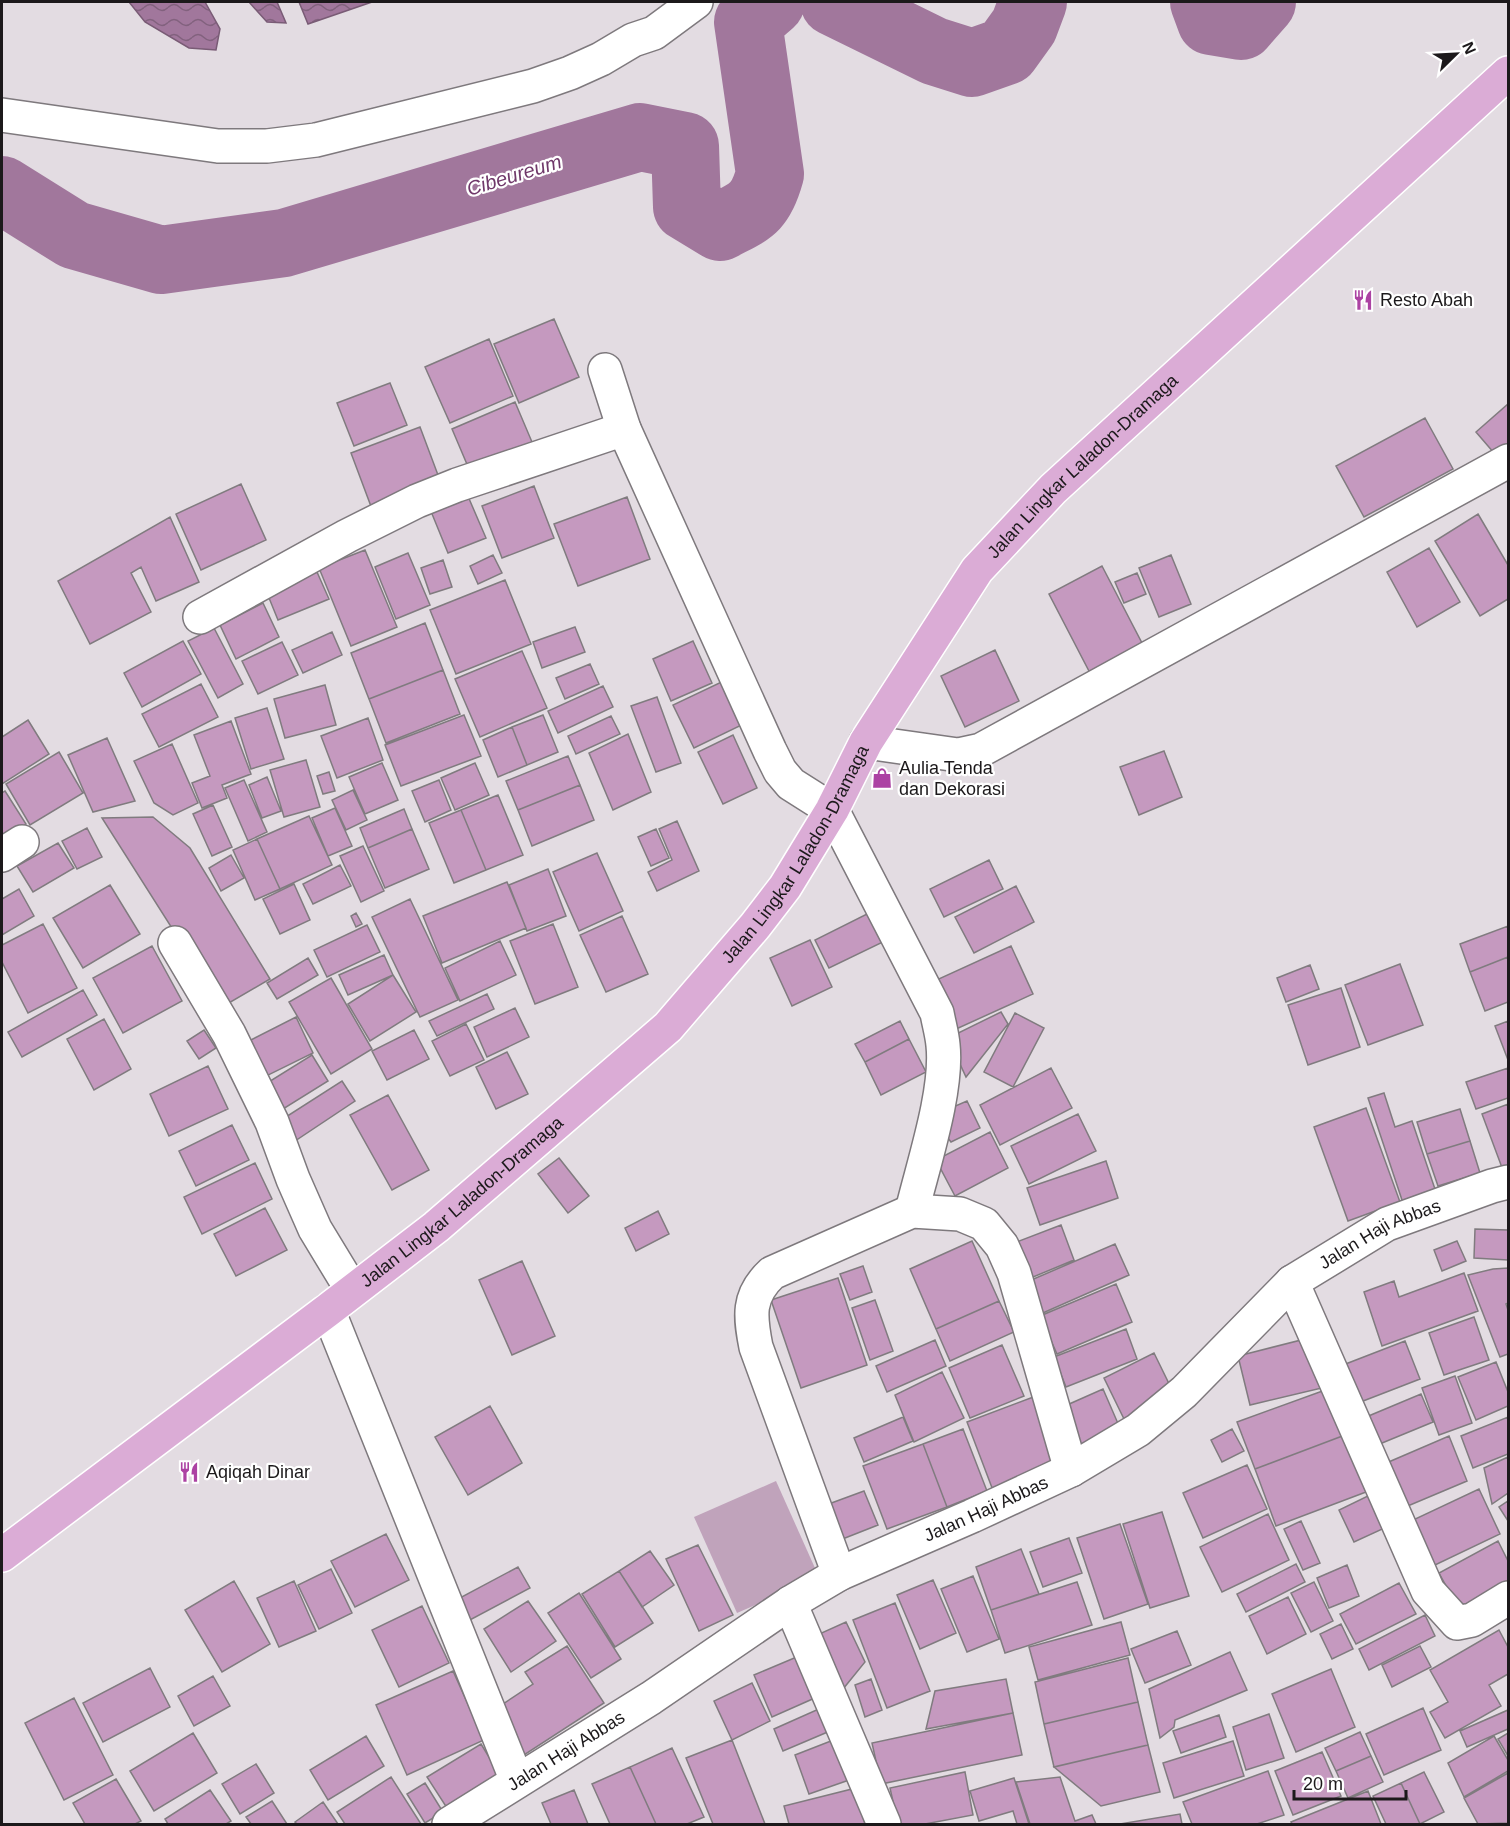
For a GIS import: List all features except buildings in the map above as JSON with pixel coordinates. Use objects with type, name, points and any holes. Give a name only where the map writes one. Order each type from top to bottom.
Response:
[{"type":"main road","name":"Jalan Lingkar Laladon-Dramaga","points":[[2,1555],[436,1227],[668,1028],[779,895],[832,810],[866,742],[977,570],[1053,489],[1509,73]]},
{"type":"street","points":[[2,115],[218,146],[267,146],[316,140],[533,86],[570,73],[601,59],[633,40],[654,33],[696,2]]},
{"type":"street","points":[[605,370],[624,429],[780,771],[791,784],[832,810],[937,1013],[943,1046],[942,1081],[912,1212]]},
{"type":"street","points":[[200,617],[346,536],[417,501],[457,485],[624,429]]},
{"type":"street","points":[[866,742],[958,755],[981,750],[1509,461]]},
{"type":"street","points":[[176,943],[229,1034],[272,1122],[315,1229],[517,1781]]},
{"type":"street","name":"Jalan Haji Abbas","points":[[449,1824],[651,1698],[789,1603],[839,1574],[1071,1470],[1138,1430],[1164,1409],[1292,1282],[1387,1224],[1509,1182]]},
{"type":"street","points":[[839,1574],[756,1347],[751,1321],[754,1299],[760,1284],[772,1274],[912,1212],[960,1214],[984,1224],[1002,1246],[1014,1273],[1071,1470]]},
{"type":"street","points":[[1292,1282],[1428,1591],[1457,1623],[1472,1620],[1509,1598]]},
{"type":"street","points":[[789,1603],[884,1824]]},
{"type":"shaded area","points":[[776,1481],[819,1577],[737,1613],[694,1517]]},
{"type":"water","points":[[129,2],[205,2],[220,29],[216,50],[189,48],[145,22]]},
{"type":"water","points":[[249,2],[277,2],[286,23],[267,22]]},
{"type":"water","points":[[299,2],[372,2],[308,24]]},
{"type":"waterway","name":"Cibeureum","points":[[2,190],[74,235],[161,260],[284,243],[640,137],[685,146],[687,207],[720,227],[746,213],[758,202],[770,174],[748,22],[771,2]]},
{"type":"waterway","name":"Cibeureum","points":[[834,2],[934,51],[972,63],[1006,51],[1024,26],[1033,2]]},
{"type":"waterway","name":"Cibeureum","points":[[1204,2],[1211,21],[1241,26],[1262,2]]},
{"type":"place","name":"Resto Abah","points":[[1363,300]]},
{"type":"place","name":"Aulia Tenda dan Dekorasi","points":[[882,778]]},
{"type":"place","name":"Aqiqah Dinar","points":[[189,1472]]}]
